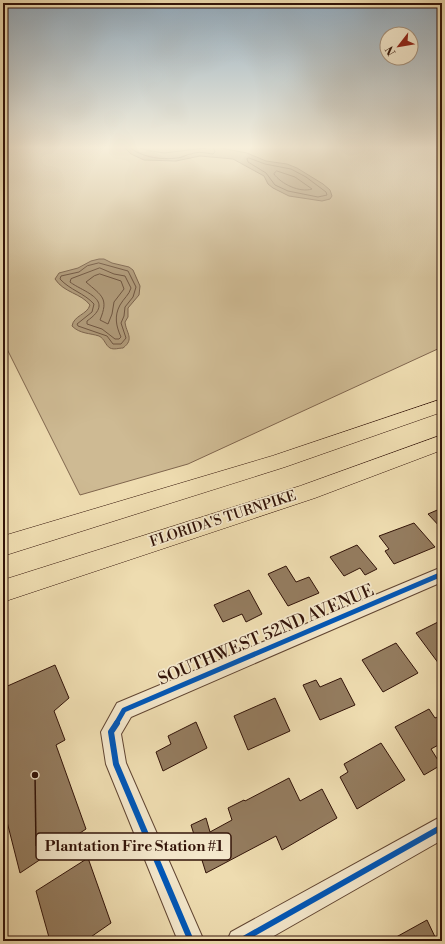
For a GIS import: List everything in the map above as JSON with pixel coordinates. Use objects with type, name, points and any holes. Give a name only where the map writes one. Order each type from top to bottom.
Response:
[{"type":"highway","points":[[3,546],[278,462],[442,405]]},
{"type":"highway","name":"FLORIDA'S TURNPIKE","points":[[3,591],[307,492],[442,442]]},
{"type":"street","name":"SOUTHWEST 52ND AVENUE","points":[[191,941],[116,764],[111,732],[124,710],[442,574]]},
{"type":"street","points":[[240,941],[442,827]]},
{"type":"shaded area","points":[[3,190],[442,190],[442,347],[188,464],[80,495],[3,341]]},
{"type":"water","points":[[277,190],[330,190],[332,196],[330,199],[322,201],[289,196]]},
{"type":"water","points":[[104,259],[112,263],[129,267],[133,270],[140,286],[139,295],[128,308],[128,317],[125,322],[129,342],[123,348],[110,348],[99,336],[82,332],[72,326],[75,319],[86,311],[90,305],[82,298],[63,287],[55,279],[59,273],[78,268],[91,261]]},
{"type":"building","points":[[442,508],[442,529],[428,514]]},
{"type":"building","points":[[414,523],[435,547],[394,564],[385,551],[389,549],[379,536]]},
{"type":"building","points":[[357,545],[377,569],[365,575],[360,568],[344,576],[330,557]]},
{"type":"building","points":[[286,566],[296,582],[309,577],[319,593],[288,606],[268,574]]},
{"type":"building","points":[[249,590],[262,614],[246,622],[242,614],[223,622],[214,605]]},
{"type":"building","points":[[442,620],[442,668],[416,633]]},
{"type":"building","points":[[396,643],[418,673],[383,692],[362,660]]},
{"type":"building","points":[[55,665],[69,698],[54,711],[65,740],[56,745],[86,829],[20,873],[3,806],[3,688]]},
{"type":"building","points":[[341,678],[355,705],[320,720],[303,685],[316,680],[320,687]]},
{"type":"building","points":[[275,698],[290,731],[248,750],[234,716]]},
{"type":"building","points":[[429,709],[435,718],[442,715],[442,743],[431,749],[441,765],[424,775],[395,727]]},
{"type":"building","points":[[196,722],[207,748],[163,771],[156,752],[171,744],[168,736]]},
{"type":"building","points":[[381,743],[405,780],[357,809],[340,777],[348,772],[344,764]]},
{"type":"building","points":[[289,778],[300,801],[322,789],[337,818],[282,850],[276,836],[206,873],[191,825],[206,818],[210,832],[232,820],[228,808],[244,800],[245,801]]},
{"type":"building","points":[[88,858],[111,923],[85,941],[50,941],[36,891]]},
{"type":"building","points":[[427,920],[437,941],[389,941]]},
{"type":"cycle path","points":[[191,941],[116,764],[111,732],[124,710],[442,574]]},
{"type":"cycle path","points":[[240,941],[442,827]]},
{"type":"place","name":"Plantation Fire Station #1","points":[[35,775]]}]
